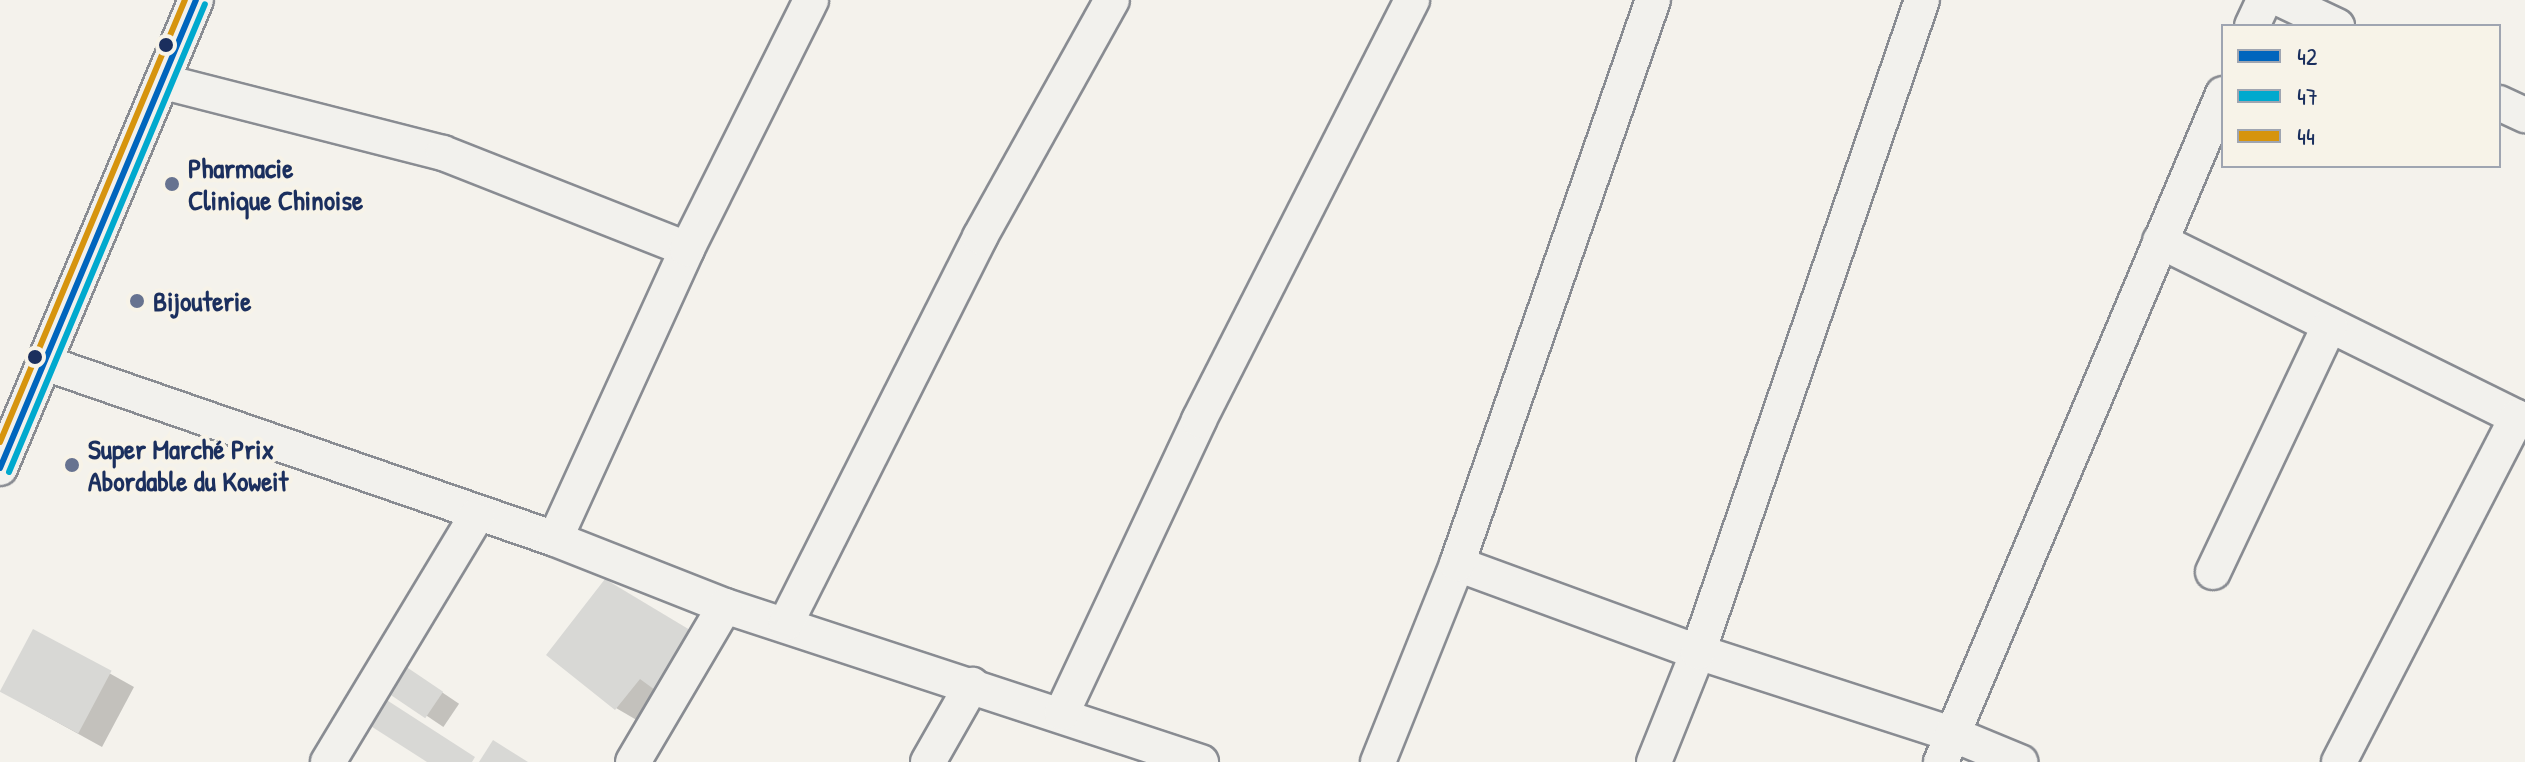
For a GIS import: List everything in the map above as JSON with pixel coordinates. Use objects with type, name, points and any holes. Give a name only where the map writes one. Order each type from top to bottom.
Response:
[{"type":"street","points":[[0,468],[48,364],[196,0]]},
{"type":"street","points":[[555,539],[687,249],[811,0]]},
{"type":"street","points":[[786,623],[980,237],[1112,0]]},
{"type":"street","points":[[1062,713],[1199,420],[1412,0]]},
{"type":"street","points":[[1378,762],[1457,564],[1653,0]]},
{"type":"street","points":[[1654,762],[1698,652],[1922,0]]},
{"type":"street","points":[[2253,24],[2264,0]]},
{"type":"street","points":[[2282,0],[2333,24]]},
{"type":"street","points":[[164,82],[443,153],[687,249]]},
{"type":"street","points":[[1946,748],[2221,99]]},
{"type":"street","points":[[2501,104],[2525,115]]},
{"type":"street","points":[[2160,241],[2521,419],[2339,762]]},
{"type":"street","points":[[2213,572],[2330,325]]},
{"type":"street","points":[[48,364],[477,515],[555,539],[725,606],[1062,713],[1201,762]]},
{"type":"street","points":[[328,762],[477,515]]},
{"type":"street","points":[[1457,564],[1698,652],[1946,748],[2020,762]]},
{"type":"street","points":[[633,762],[725,606]]},
{"type":"street","points":[[928,762],[972,685]]},
{"type":"building","points":[[605,579],[695,633],[655,690],[640,679],[615,710],[546,655]]},
{"type":"building","points":[[33,629],[112,671],[78,733],[0,692]]},
{"type":"building","points":[[405,666],[443,692],[425,718],[387,693]]},
{"type":"building","points":[[382,697],[475,757],[472,762],[427,762],[366,723]]},
{"type":"building","points":[[493,740],[528,762],[479,762]]},
{"type":"transit line","name":"44","points":[[0,442],[185,0]]},
{"type":"transit line","name":"42","points":[[0,468],[196,0]]},
{"type":"transit line","name":"47","points":[[9,472],[205,4]]},
{"type":"place","name":"Pharmacie Clinique Chinoise","points":[[172,184]]},
{"type":"place","name":"Bijouterie","points":[[137,301]]},
{"type":"place","name":"Super Marché Prix Abordable du Koweit","points":[[72,465]]}]
